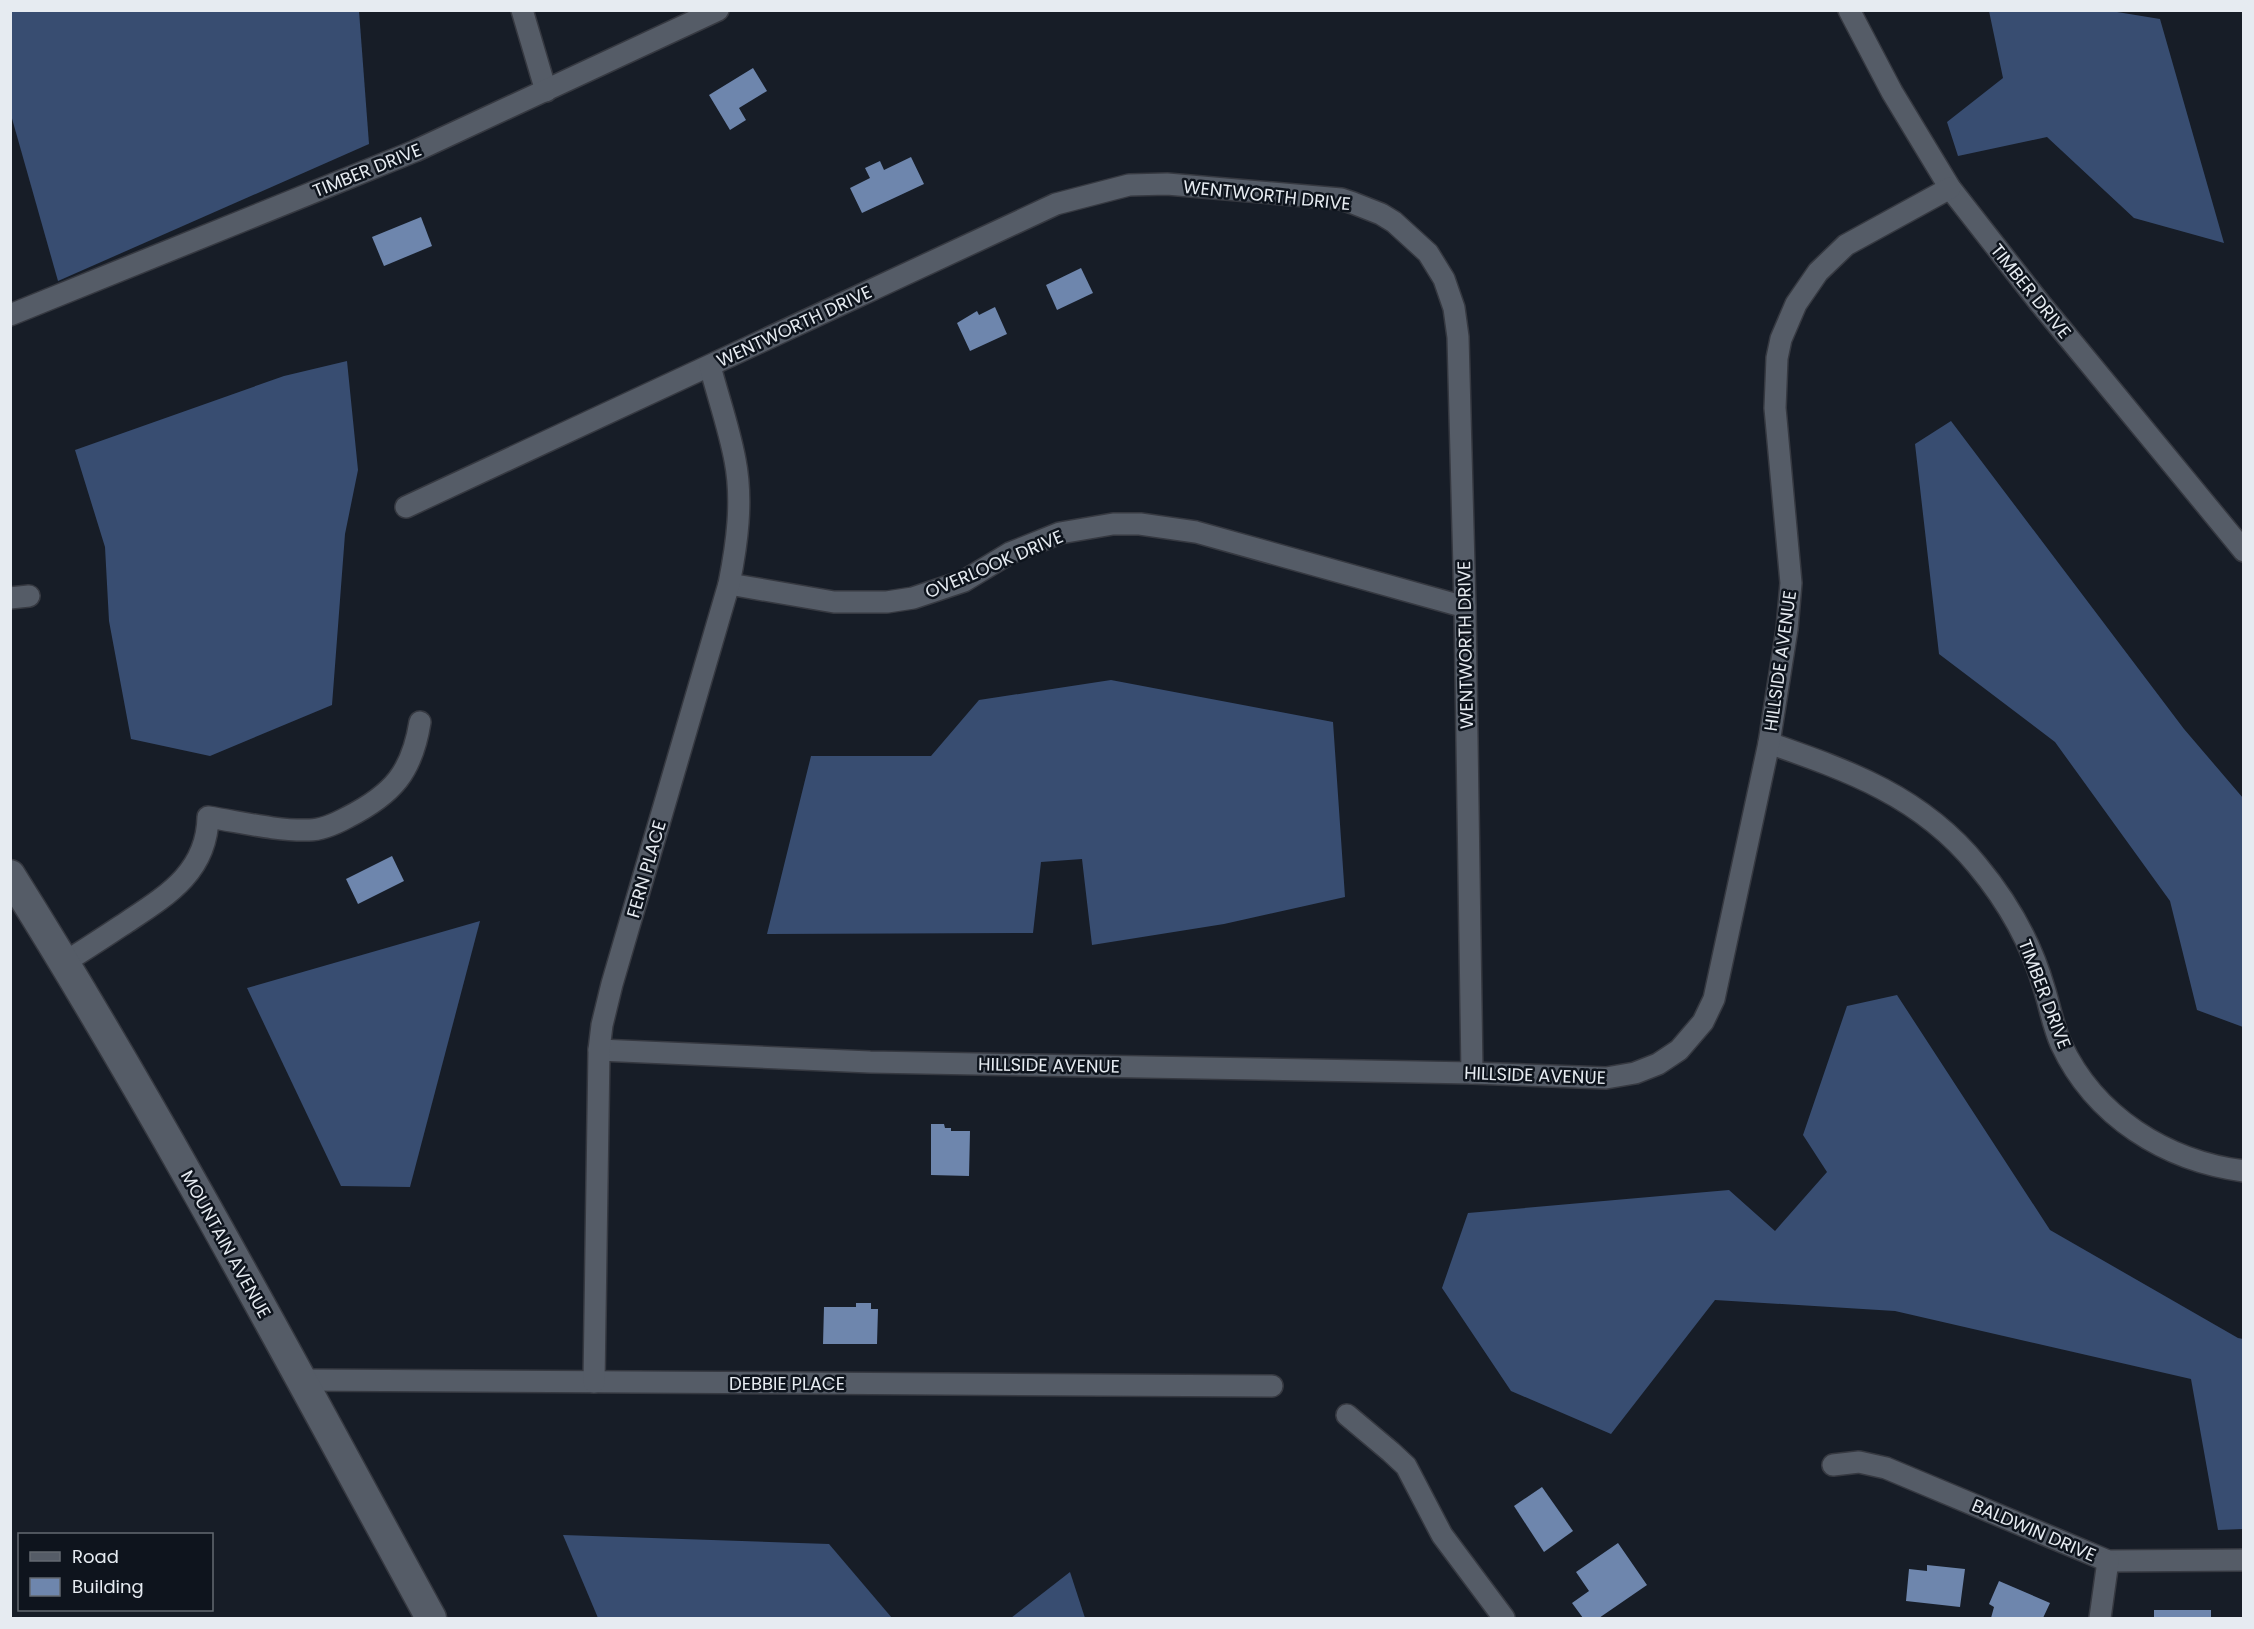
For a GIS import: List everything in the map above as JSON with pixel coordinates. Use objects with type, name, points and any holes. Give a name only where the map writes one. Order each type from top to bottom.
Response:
[{"type":"main road","name":"MOUNTAIN AVENUE","points":[[10,876],[65,962],[198,1190],[431,1618]]},
{"type":"street","points":[[522,10],[546,91]]},
{"type":"street","name":"TIMBER DRIVE","points":[[10,315],[415,151],[718,10]]},
{"type":"street","name":"TIMBER DRIVE","points":[[1849,10],[1892,92],[1950,188],[2039,302],[2244,551]]},
{"type":"street","name":"WENTWORTH DRIVE","points":[[406,507],[1056,204],[1129,185],[1167,184],[1341,200],[1381,214],[1394,222],[1428,253],[1444,279],[1454,308],[1458,338],[1465,608],[1472,1073]]},
{"type":"street","name":"HILLSIDE AVENUE","points":[[599,1050],[870,1062],[1472,1073],[1606,1078],[1623,1076],[1658,1064],[1679,1050],[1696,1032],[1714,999],[1769,743],[1787,629],[1791,583],[1775,408],[1775,377],[1781,339],[1796,304],[1818,272],[1831,258],[1846,245],[1950,188]]},
{"type":"street","name":"FERN PLACE","points":[[594,1382],[599,1050],[602,1025],[729,584],[738,527],[735,460],[710,366]]},
{"type":"street","name":"OVERLOOK DRIVE","points":[[729,584],[834,602],[887,602],[914,598],[947,587],[987,568],[1010,553],[1060,533],[1086,527],[1140,524],[1167,526],[1196,532],[1465,608]]},
{"type":"street","points":[[65,962],[168,896],[188,875],[198,858],[208,834],[208,817],[311,831],[329,826],[376,801],[400,779],[410,762],[420,722]]},
{"type":"street","name":"TIMBER DRIVE","points":[[1769,743],[1864,778],[1895,795],[1924,815],[1951,838],[1998,892],[2016,922],[2036,965],[2052,1022],[2062,1045],[2087,1085],[2120,1120],[2159,1146],[2204,1163],[2244,1171]]},
{"type":"street","name":"DEBBIE PLACE","points":[[301,1380],[1272,1386]]},
{"type":"street","points":[[1347,1415],[1406,1466],[1442,1535],[1504,1618]]},
{"type":"street","name":"BALDWIN DRIVE","points":[[1833,1466],[1859,1462],[1886,1468],[2108,1561],[2244,1560]]},
{"type":"street","points":[[2100,1618],[2108,1561]]},
{"type":"shaded area","points":[[11,10],[359,11],[369,144],[58,281],[11,115]]},
{"type":"shaded area","points":[[1989,11],[2111,11],[2160,19],[2224,243],[2134,218],[2047,137],[1958,156],[1947,122],[2003,78]]},
{"type":"shaded area","points":[[347,361],[358,470],[345,534],[332,705],[210,756],[131,739],[109,621],[105,547],[75,450],[284,376]]},
{"type":"shaded area","points":[[1951,421],[2184,729],[2243,798],[2243,1027],[2197,1010],[2170,901],[2055,742],[1939,654],[1915,444]]},
{"type":"shaded area","points":[[1111,680],[1333,722],[1345,897],[1224,924],[1092,945],[1082,859],[1041,862],[1033,933],[767,934],[811,756],[931,756],[979,700]]},
{"type":"shaded area","points":[[480,921],[410,1187],[341,1186],[247,988]]},
{"type":"shaded area","points":[[1897,995],[2050,1230],[2243,1339],[2243,1529],[2218,1530],[2191,1379],[1895,1311],[1715,1300],[1611,1434],[1511,1391],[1442,1288],[1468,1213],[1729,1190],[1775,1231],[1827,1172],[1803,1135],[1847,1006]]},
{"type":"shaded area","points":[[563,1535],[829,1544],[892,1618],[598,1618]]},
{"type":"shaded area","points":[[1070,1572],[1085,1618],[1011,1618]]},
{"type":"building","points":[[753,68],[767,91],[739,108],[746,120],[730,130],[709,95]]},
{"type":"building","points":[[911,157],[924,184],[862,213],[850,188],[870,178],[865,168],[880,161],[884,170]]},
{"type":"building","points":[[421,217],[432,246],[384,266],[372,237]]},
{"type":"building","points":[[1081,268],[1093,293],[1057,310],[1046,285]]},
{"type":"building","points":[[995,307],[1007,334],[970,351],[957,323],[977,311],[979,315]]},
{"type":"building","points":[[392,856],[404,881],[358,904],[346,879]]},
{"type":"building","points":[[931,1124],[944,1124],[945,1128],[951,1128],[951,1131],[970,1131],[969,1176],[931,1175]]},
{"type":"building","points":[[856,1303],[871,1303],[871,1309],[878,1309],[877,1344],[823,1344],[824,1307],[856,1307]]},
{"type":"building","points":[[1542,1487],[1573,1531],[1544,1552],[1514,1506]]},
{"type":"building","points":[[1618,1543],[1647,1585],[1599,1618],[1583,1618],[1572,1603],[1589,1591],[1576,1572]]},
{"type":"building","points":[[1927,1565],[1965,1569],[1960,1607],[1906,1601],[1909,1569],[1927,1571]]},
{"type":"building","points":[[1999,1581],[2050,1603],[2043,1618],[1991,1618],[1994,1607],[1989,1604]]},
{"type":"building","points":[[2154,1610],[2211,1610],[2211,1618],[2154,1618]]}]
